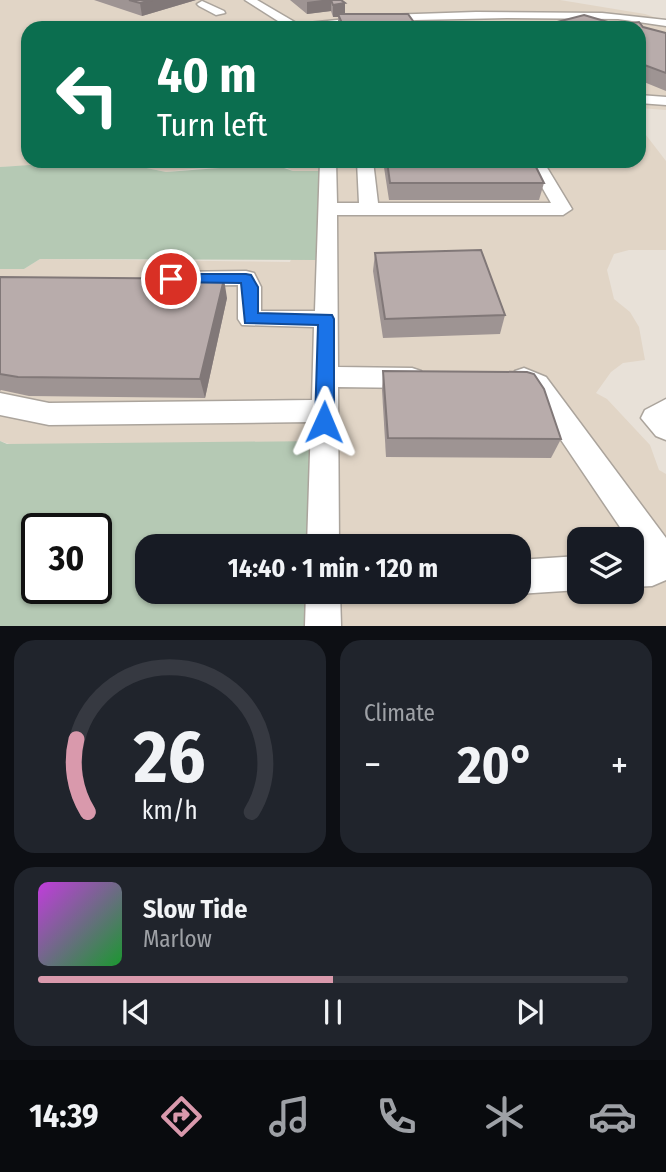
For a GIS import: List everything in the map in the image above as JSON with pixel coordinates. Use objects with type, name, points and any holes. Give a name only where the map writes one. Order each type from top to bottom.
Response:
[{"type":"street","points":[[254,0],[286,21]]},
{"type":"street","points":[[202,4],[220,13]]},
{"type":"street","points":[[323,21],[353,13],[378,11],[370,5]]},
{"type":"street","points":[[353,13],[636,17],[666,23]]},
{"type":"street","points":[[439,15],[450,21]]},
{"type":"street","points":[[457,15],[467,21]]},
{"type":"street","points":[[582,16],[598,21]]},
{"type":"street","points":[[646,100],[666,101]]},
{"type":"street","points":[[323,534],[328,168]]},
{"type":"street","points":[[366,168],[369,209]]},
{"type":"street","points":[[328,209],[564,209],[539,168]]},
{"type":"street","points":[[152,279],[246,278],[250,287],[250,319],[326,319]]},
{"type":"street","points":[[325,377],[445,378]]},
{"type":"street","points":[[498,378],[524,378],[537,384],[637,527]]},
{"type":"street","points":[[0,404],[50,414],[325,411]]},
{"type":"street","points":[[666,410],[655,418],[666,428]]},
{"type":"street","points":[[644,536],[657,555],[659,565],[644,569]]},
{"type":"street","points":[[531,576],[567,574]]},
{"type":"street","points":[[323,604],[323,626]]},
{"type":"lane","points":[[490,0],[501,15]]},
{"type":"shaded area","points":[[0,0],[560,0],[645,14],[666,21],[666,110],[646,109],[646,21],[21,21],[21,166],[0,167]]},
{"type":"shaded area","points":[[646,135],[666,161],[666,250],[629,250],[614,254],[607,270],[614,299],[630,312],[639,327],[645,360],[623,363],[611,372],[596,393],[607,399],[650,445],[659,470],[666,474],[666,626],[320,626],[321,604],[531,604],[531,534],[284,534],[0,441],[0,269],[24,269],[40,259],[290,262],[326,171],[293,171],[287,168],[646,168]]},
{"type":"shaded area","points":[[146,168],[200,168],[166,172]]},
{"type":"green space","points":[[0,167],[146,168],[166,172],[219,168],[326,171],[321,260],[40,259],[24,269],[0,269]]},
{"type":"green space","points":[[0,441],[7,444],[321,441],[321,534],[135,534],[135,604],[321,604],[320,626],[0,626]]},
{"type":"building","points":[[129,0],[152,0],[140,3]]},
{"type":"building","points":[[331,0],[341,0],[345,3],[333,5]]},
{"type":"building","points":[[338,14],[408,14],[413,21],[341,21]]},
{"type":"building","points":[[584,15],[604,21],[561,21]]},
{"type":"building","points":[[646,28],[666,33],[666,73],[646,66]]},
{"type":"building","points":[[388,168],[536,168],[544,183],[390,183]]},
{"type":"building","points":[[481,250],[505,315],[385,319],[375,253]]},
{"type":"building","points":[[0,277],[224,279],[200,379],[18,377],[0,374]]},
{"type":"building","points":[[383,371],[534,374],[544,389],[561,439],[388,438]]},
{"type":"route","points":[[171,279],[246,278],[250,287],[250,319],[326,319],[324,422]]}]
